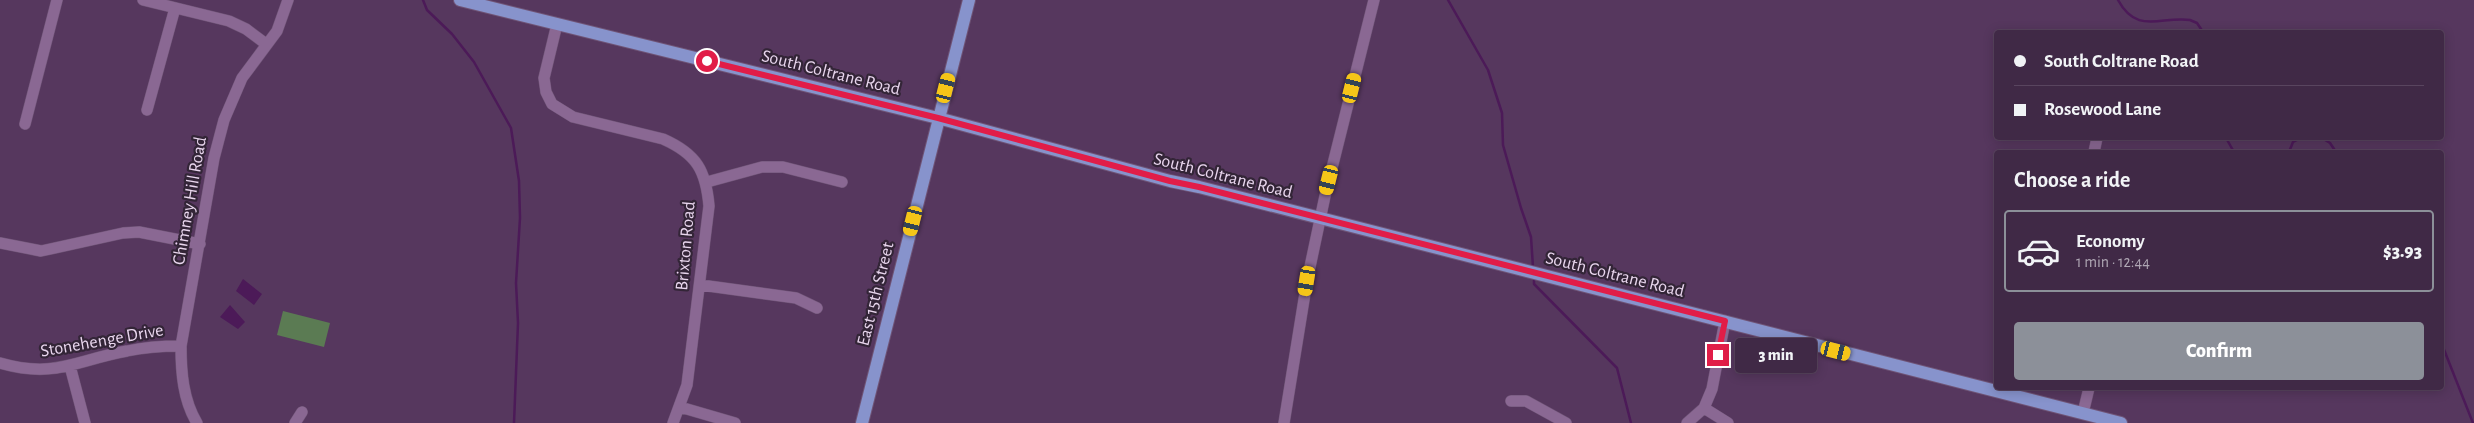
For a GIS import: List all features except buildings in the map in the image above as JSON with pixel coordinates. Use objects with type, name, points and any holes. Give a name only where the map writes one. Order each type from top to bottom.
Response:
[{"type":"main road","name":"South Coltrane Road","points":[[462,0],[938,118],[1170,181],[1725,321],[2108,421],[2122,423]]},
{"type":"main road","name":"East 15th Street","points":[[862,423],[969,0]]},
{"type":"street","points":[[26,124],[57,0]]},
{"type":"street","points":[[143,0],[230,21],[246,29],[266,44]]},
{"type":"street","name":"Chimney Hill Road","points":[[197,423],[185,393],[181,371],[181,346],[214,158],[224,120],[242,78],[277,31],[288,0]]},
{"type":"street","points":[[1284,423],[1307,281],[1320,218],[1374,0]]},
{"type":"street","points":[[147,110],[175,8]]},
{"type":"street","name":"Brixton Road","points":[[557,24],[544,78],[546,92],[552,104],[573,117],[664,139],[677,145],[688,153],[707,182],[710,206],[687,385],[673,423]]},
{"type":"street","points":[[707,182],[762,167],[784,167],[842,182]]},
{"type":"street","points":[[0,242],[42,251],[122,233],[138,232],[200,244]]},
{"type":"street","points":[[701,285],[796,298],[817,308]]},
{"type":"street","points":[[1687,423],[1704,408],[1712,389],[1725,321]]},
{"type":"street","name":"Stonehenge Drive","points":[[0,363],[34,370],[51,370],[127,351],[181,346]]},
{"type":"street","points":[[70,366],[85,423]]},
{"type":"street","points":[[2083,413],[2089,390]]},
{"type":"street","points":[[1511,401],[1526,401],[1566,423]]},
{"type":"street","points":[[680,407],[735,423]]},
{"type":"street","points":[[1704,408],[1728,423]]},
{"type":"street","points":[[295,423],[302,412]]},
{"type":"green space","points":[[283,311],[330,323],[324,347],[277,335]]},
{"type":"shaded area","points":[[243,279],[262,294],[254,305],[236,291]]},
{"type":"shaded area","points":[[230,305],[245,322],[238,329],[220,317]]},
{"type":"waterway","points":[[423,0],[427,10],[452,34],[474,62],[511,128],[519,181],[520,218],[516,283],[518,323],[514,423]]},
{"type":"waterway","points":[[1448,0],[1488,70],[1502,113],[1503,145],[1531,237],[1533,267]]},
{"type":"waterway","points":[[2118,0],[2125,11],[2141,21],[2190,20],[2197,23],[2202,30]]},
{"type":"waterway","points":[[2227,140],[2233,150]]},
{"type":"waterway","points":[[2290,150],[2293,142],[2297,140]]},
{"type":"waterway","points":[[2325,140],[2335,150]]},
{"type":"waterway","points":[[1534,278],[1534,284],[1617,368],[1631,423]]},
{"type":"waterway","points":[[2444,350],[2473,423]]},
{"type":"route","points":[[707,61],[938,118],[1170,181],[1725,321],[1718,355]]}]
